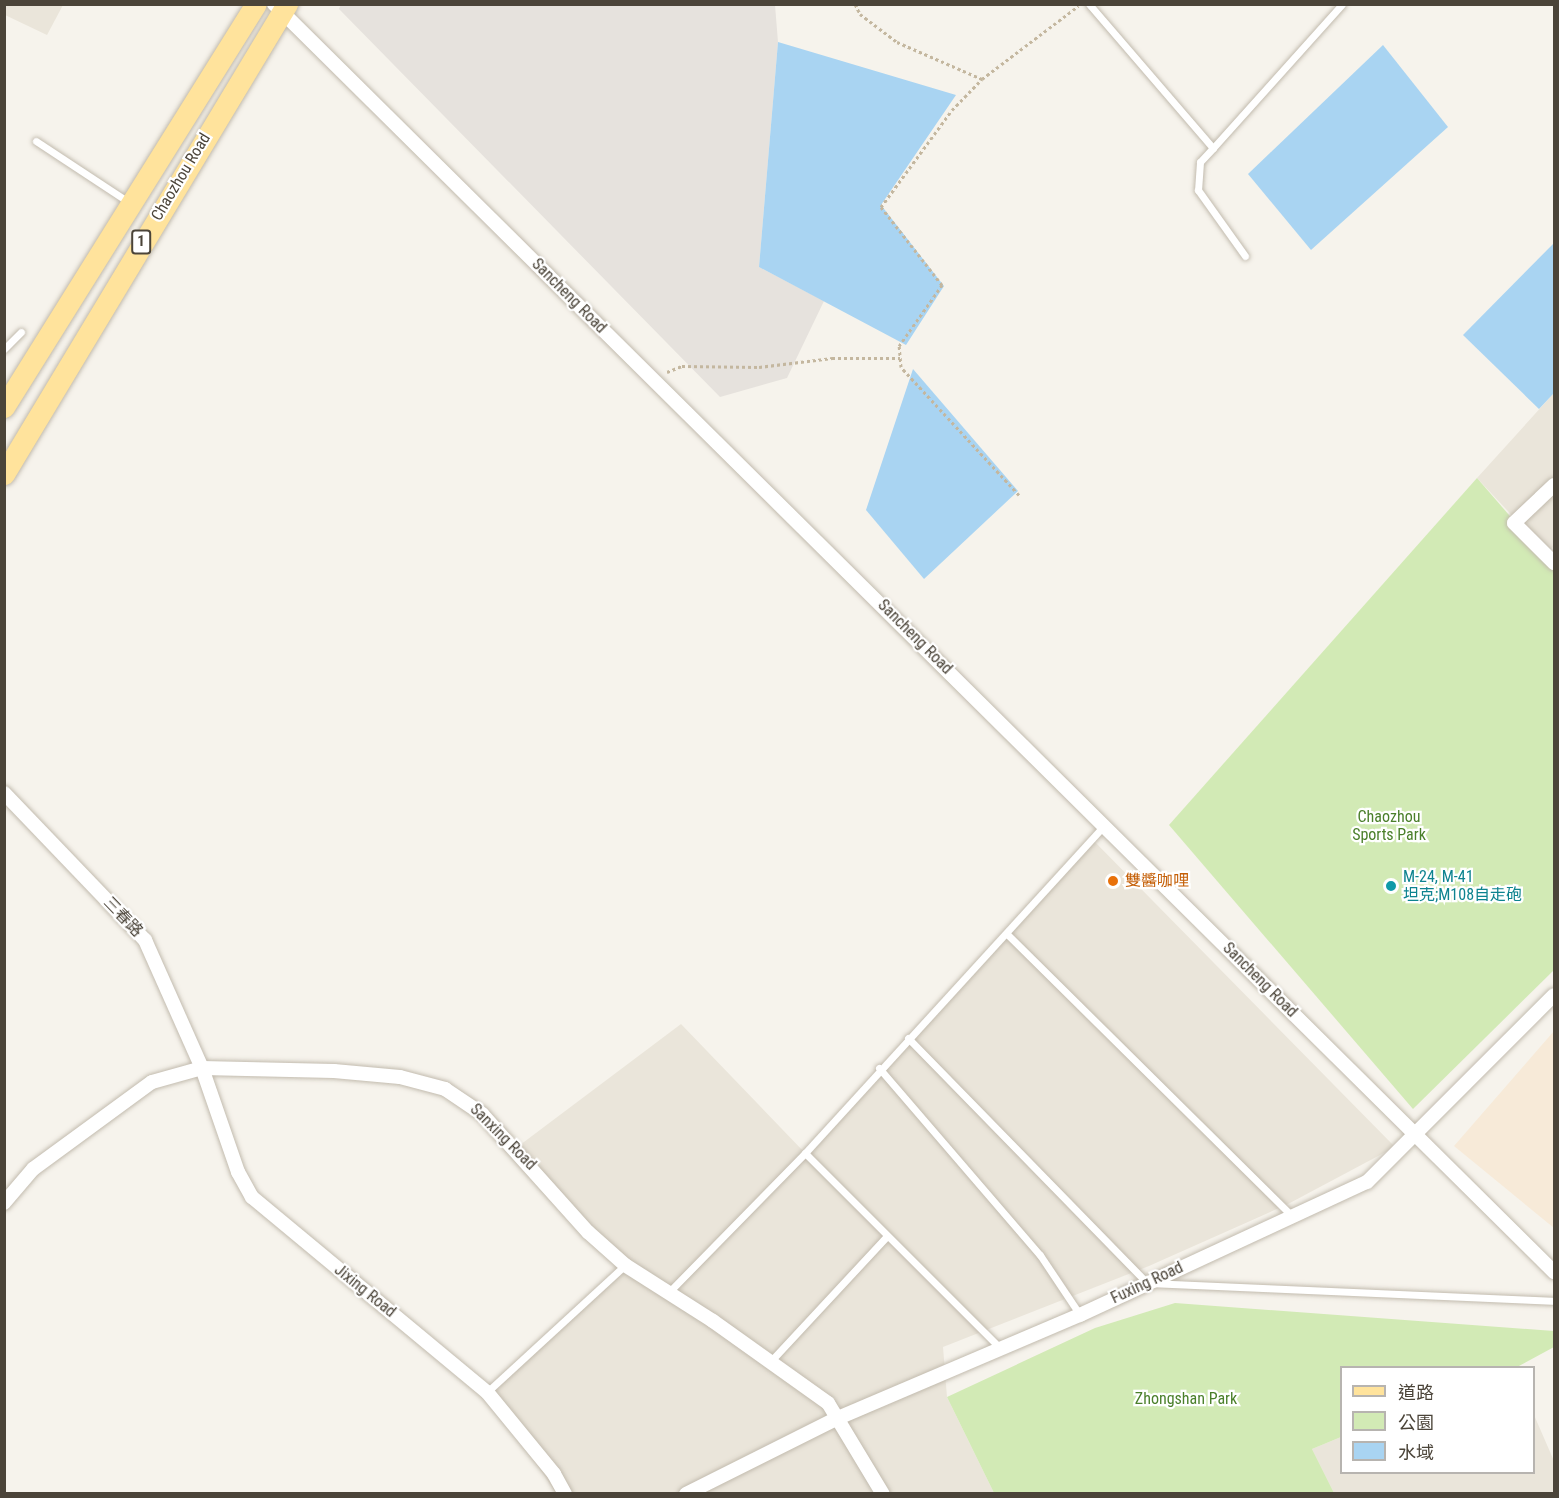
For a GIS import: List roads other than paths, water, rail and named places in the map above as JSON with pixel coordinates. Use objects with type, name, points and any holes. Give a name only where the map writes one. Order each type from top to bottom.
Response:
[{"type":"main road","name":"Chaozhou Road","points":[[4,407],[256,4]]},
{"type":"main road","name":"Chaozhou Road","points":[[4,474],[281,7]]},
{"type":"street","name":"Sancheng Road","points":[[281,7],[652,379],[1554,1272]]},
{"type":"street","points":[[1554,485],[1514,523],[1554,563]]},
{"type":"street","name":"三春路","points":[[4,793],[145,939],[201,1068]]},
{"type":"street","name":"Fuxing Road","points":[[686,1494],[701,1483],[838,1418],[998,1346],[1080,1315],[1367,1182],[1554,995]]},
{"type":"street","name":"Sanxing Road","points":[[4,1203],[33,1169],[152,1082],[201,1068],[334,1071],[400,1077],[445,1089],[483,1114],[588,1232],[625,1265],[667,1294],[713,1321],[828,1403],[883,1494]]},
{"type":"street","name":"Jixing Road","points":[[201,1068],[238,1172],[252,1197],[487,1392],[554,1474],[565,1494]]},
{"type":"lane","points":[[1089,4],[1213,148]]},
{"type":"lane","points":[[1245,256],[1198,190],[1200,162],[1341,4]]},
{"type":"lane","points":[[36,141],[132,204]]},
{"type":"lane","points":[[4,349],[21,332]]},
{"type":"lane","points":[[667,1294],[806,1153],[879,1068],[1007,934],[1105,825]]},
{"type":"lane","points":[[1007,934],[1292,1216]]},
{"type":"lane","points":[[908,1038],[1147,1283],[1554,1301]]},
{"type":"lane","points":[[879,1068],[1040,1255],[1080,1315]]},
{"type":"lane","points":[[806,1153],[886,1237],[998,1346]]},
{"type":"lane","points":[[769,1363],[886,1237]]},
{"type":"lane","points":[[487,1392],[625,1265]]},
{"type":"water","points":[[778,42],[956,95],[881,205],[944,286],[906,345],[759,267]]},
{"type":"water","points":[[1383,45],[1448,127],[1311,250],[1248,174]]},
{"type":"water","points":[[1554,243],[1554,393],[1539,409],[1463,335]]},
{"type":"water","points":[[913,369],[1018,491],[924,579],[866,510]]},
{"type":"place","name":"雙醬咖哩","points":[[1113,881]]},
{"type":"place","name":"M-24, M-41 坦克;M108自走砲","points":[[1391,886]]},
{"type":"park label","name":"Chaozhou Sports Park","points":[[1389,826]]},
{"type":"park label","name":"Zhongshan Park","points":[[1186,1399]]}]
